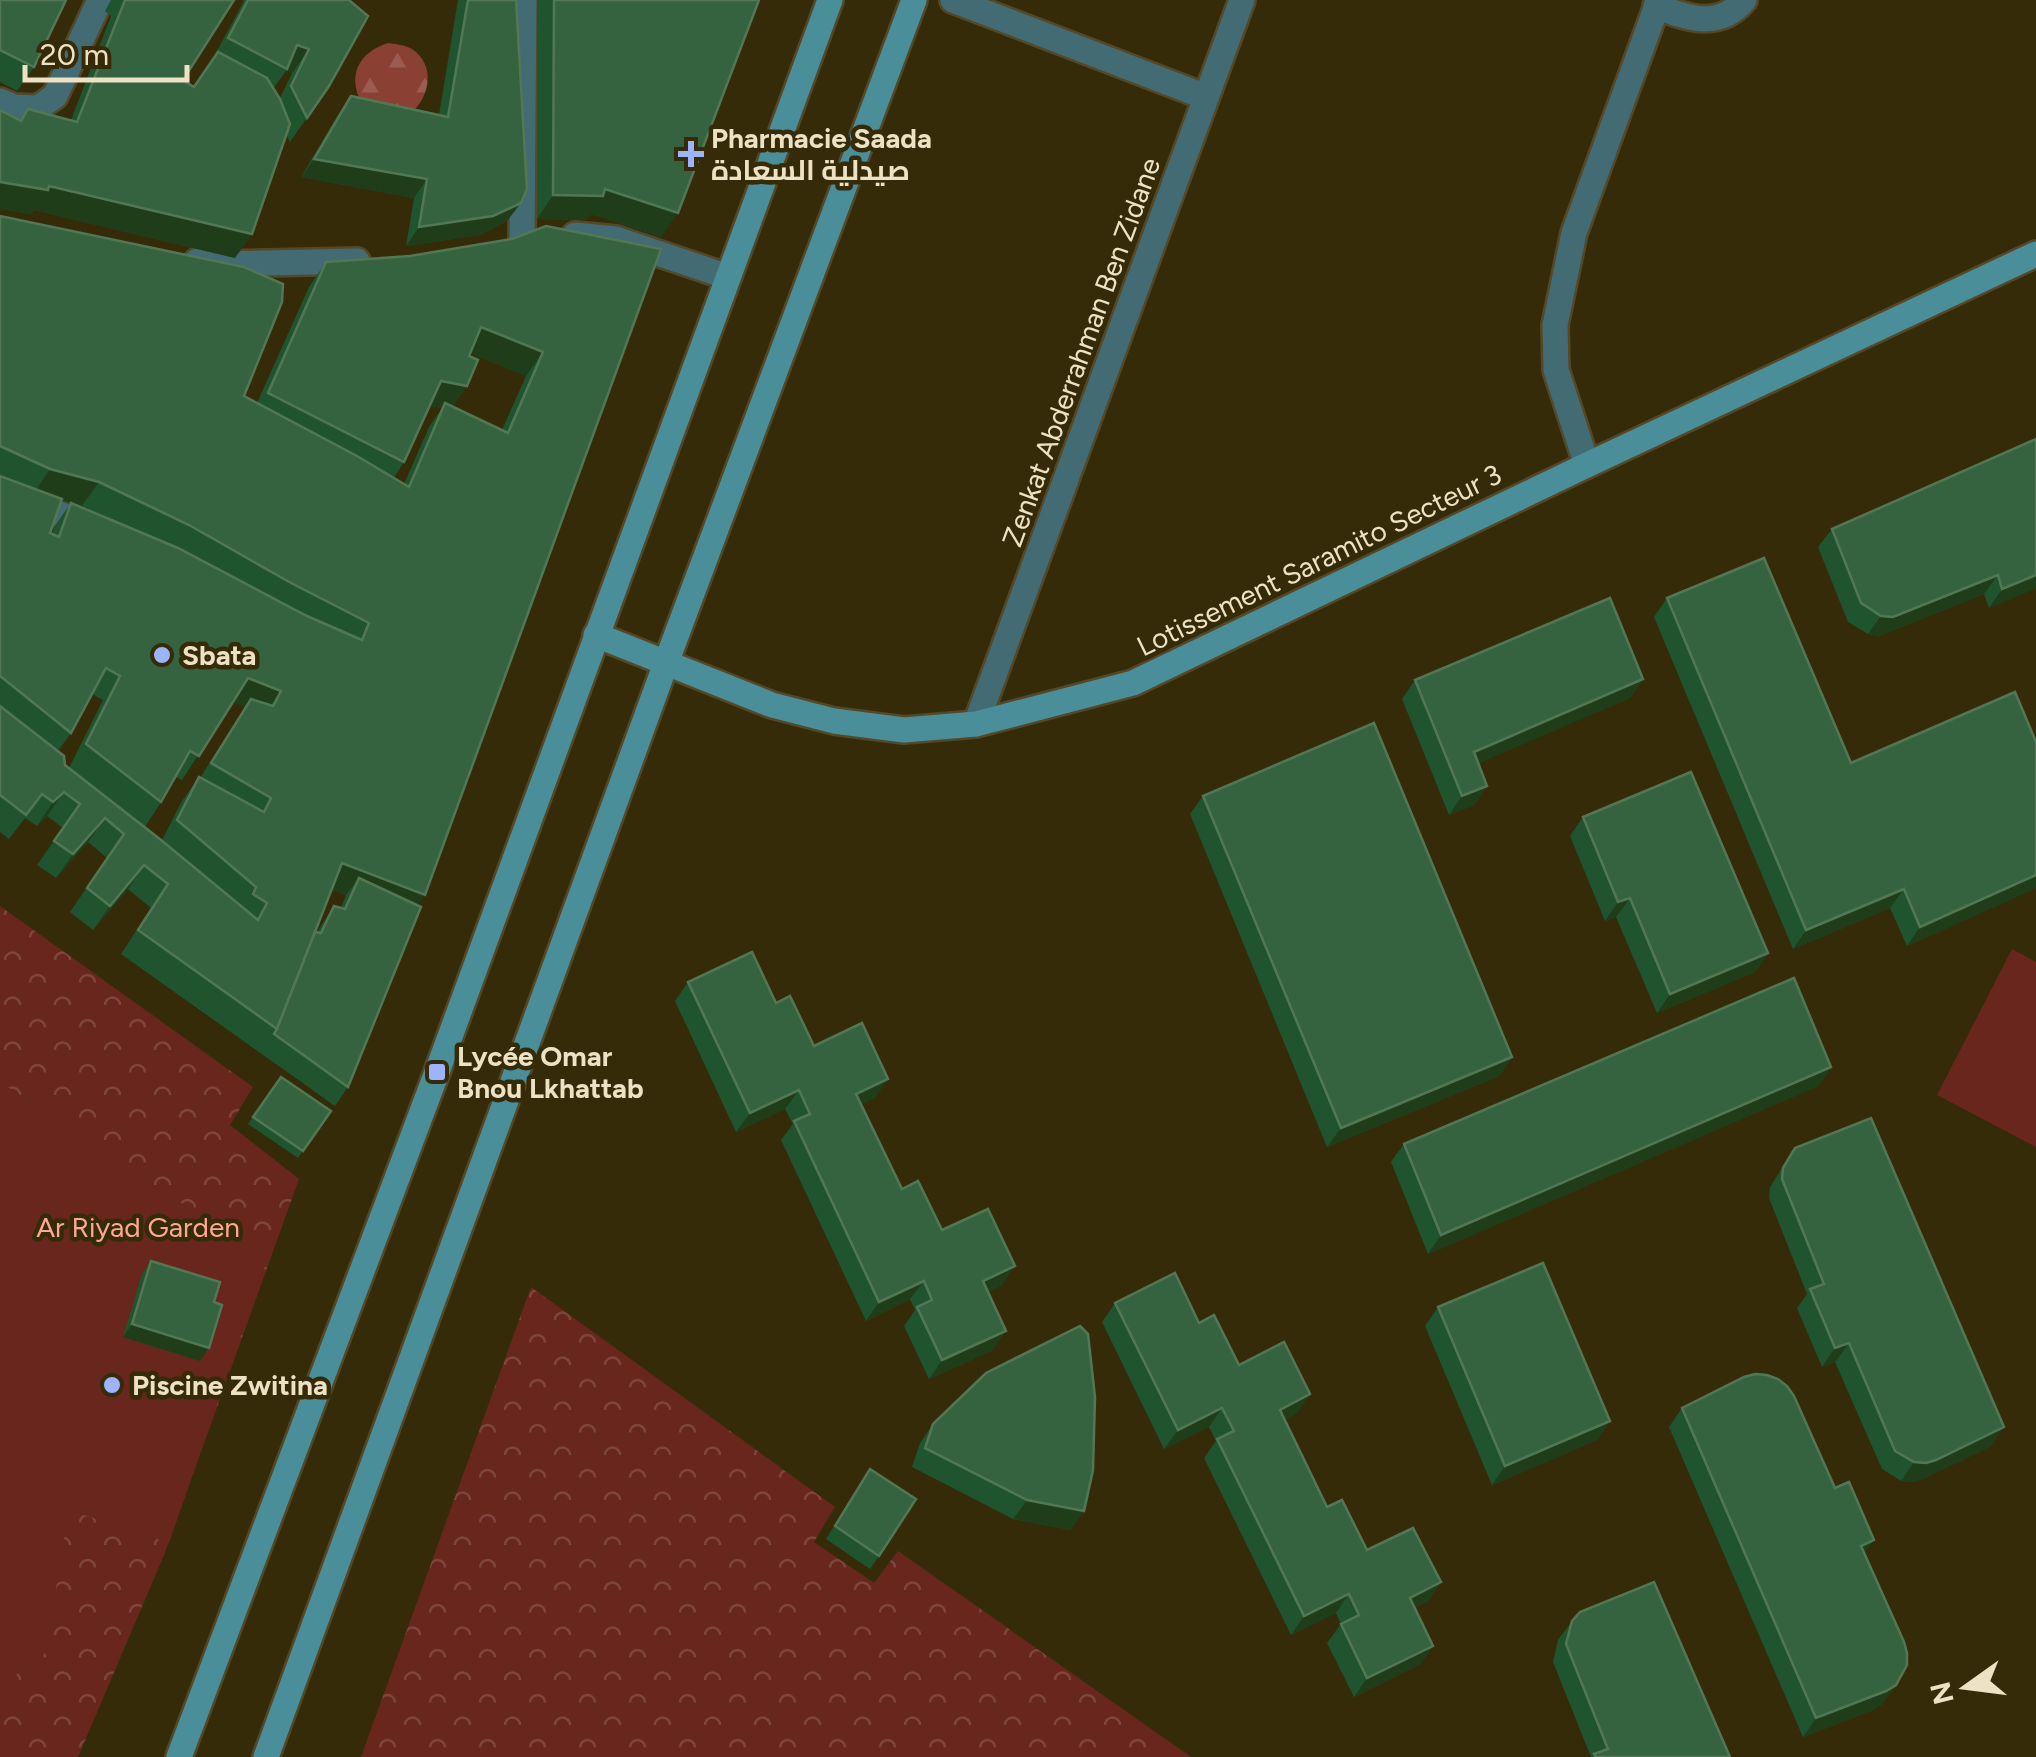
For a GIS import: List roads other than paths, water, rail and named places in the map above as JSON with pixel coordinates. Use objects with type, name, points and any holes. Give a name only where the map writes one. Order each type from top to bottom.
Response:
[{"type":"main road","points":[[179,1757],[430,1090],[830,0]]},
{"type":"main road","points":[[266,1757],[666,663],[914,0]]},
{"type":"main road","name":"Lotissement Saramito Secteur 3","points":[[596,635],[772,705],[834,721],[904,730],[976,724],[1134,682],[2036,254]]},
{"type":"street","points":[[0,101],[14,107],[38,108],[56,96],[100,0]]},
{"type":"street","points":[[524,0],[529,241],[571,234],[616,239],[728,278]]},
{"type":"street","points":[[953,0],[1206,97]]},
{"type":"street","name":"Zenkat Abderrahman Ben Zidane","points":[[976,724],[1242,0]]},
{"type":"street","points":[[1587,464],[1556,370],[1555,325],[1574,233],[1658,3],[1694,20],[1719,19],[1744,0]]},
{"type":"street","points":[[168,258],[221,264],[386,260]]},
{"type":"street","points":[[0,491],[109,534]]},
{"type":"place","name":"Pharmacie Saada صيدلية السعادة","points":[[691,154]]},
{"type":"place","name":"Sbata","points":[[162,655]]},
{"type":"place","name":"Lycée Omar Bnou Lkhattab","points":[[437,1072]]},
{"type":"place","name":"Piscine Zwitina","points":[[112,1385]]},
{"type":"park label","name":"Ar Riyad Garden","points":[[138,1227]]}]
